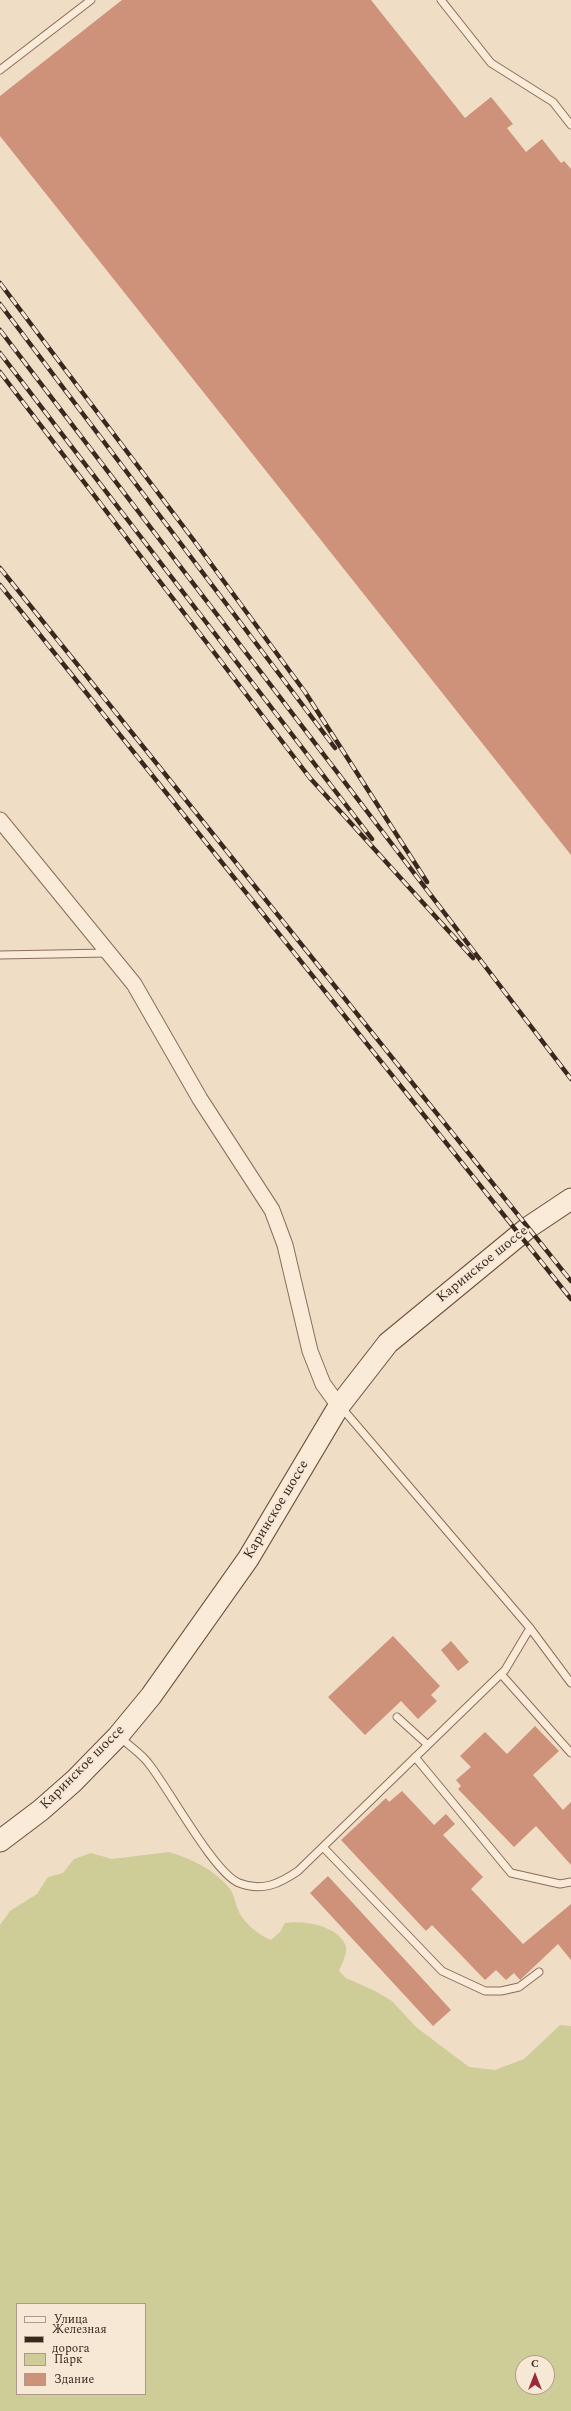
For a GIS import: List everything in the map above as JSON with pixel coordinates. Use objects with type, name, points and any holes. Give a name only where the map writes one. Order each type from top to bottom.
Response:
[{"type":"street","points":[[0,820],[134,984],[200,1099],[272,1210],[285,1245],[310,1351],[323,1384],[339,1406]]},
{"type":"street","name":"Каринское шоссе","points":[[0,1841],[58,1796],[118,1736],[151,1696],[248,1559],[339,1406],[388,1343],[529,1227],[571,1199]]},
{"type":"lane","points":[[0,70],[91,0]]},
{"type":"lane","points":[[441,0],[491,63],[553,102],[571,125]]},
{"type":"lane","points":[[0,955],[108,953]]},
{"type":"lane","points":[[339,1406],[530,1628],[571,1684]]},
{"type":"lane","points":[[118,1736],[148,1762],[218,1867],[238,1883],[258,1887],[279,1884],[298,1871],[501,1674],[530,1628]]},
{"type":"lane","points":[[501,1674],[571,1753]]},
{"type":"lane","points":[[397,1717],[428,1745]]},
{"type":"lane","points":[[415,1757],[511,1873],[560,1884],[571,1882]]},
{"type":"lane","points":[[323,1847],[442,1971],[485,1990],[501,1991],[519,1987],[539,1972]]},
{"type":"green space","points":[[169,1852],[202,1866],[224,1882],[232,1892],[239,1912],[248,1925],[271,1940],[280,1932],[285,1923],[310,1923],[327,1928],[341,1938],[345,1944],[345,1958],[339,1971],[346,1978],[375,1991],[392,2001],[416,2027],[469,2067],[495,2070],[524,2059],[560,2025],[571,2026],[571,2411],[0,2411],[0,1925],[10,1911],[37,1894],[48,1877],[63,1873],[74,1859],[91,1853],[112,1859]]},
{"type":"building","points":[[122,0],[371,0],[465,118],[491,97],[513,124],[507,128],[526,152],[542,139],[561,163],[564,161],[571,169],[571,855],[0,136],[0,96]]},
{"type":"building","points":[[393,1636],[440,1686],[431,1695],[437,1701],[418,1719],[401,1701],[365,1735],[328,1697]]},
{"type":"building","points":[[451,1641],[469,1662],[458,1671],[441,1650]]},
{"type":"building","points":[[535,1726],[559,1751],[533,1775],[563,1810],[571,1802],[571,1865],[536,1826],[514,1847],[458,1789],[461,1786],[456,1780],[471,1767],[460,1756],[485,1732],[507,1754]]},
{"type":"building","points":[[402,1791],[434,1825],[446,1814],[455,1824],[443,1835],[483,1877],[471,1889],[523,1944],[571,1904],[571,1960],[558,1944],[520,1980],[514,1973],[506,1980],[496,1970],[485,1980],[432,1925],[426,1931],[341,1840],[386,1798],[389,1802]]},
{"type":"building","points":[[328,1876],[451,2010],[433,2026],[310,1893]]},
{"type":"railway","points":[[0,283],[195,542],[305,692],[427,882]]},
{"type":"railway","points":[[0,304],[335,748]]},
{"type":"railway","points":[[0,330],[571,1079]]},
{"type":"railway","points":[[0,353],[372,839]]},
{"type":"railway","points":[[0,372],[310,778],[473,958]]},
{"type":"railway","points":[[0,568],[571,1281]]},
{"type":"railway","points":[[0,585],[571,1299]]}]
